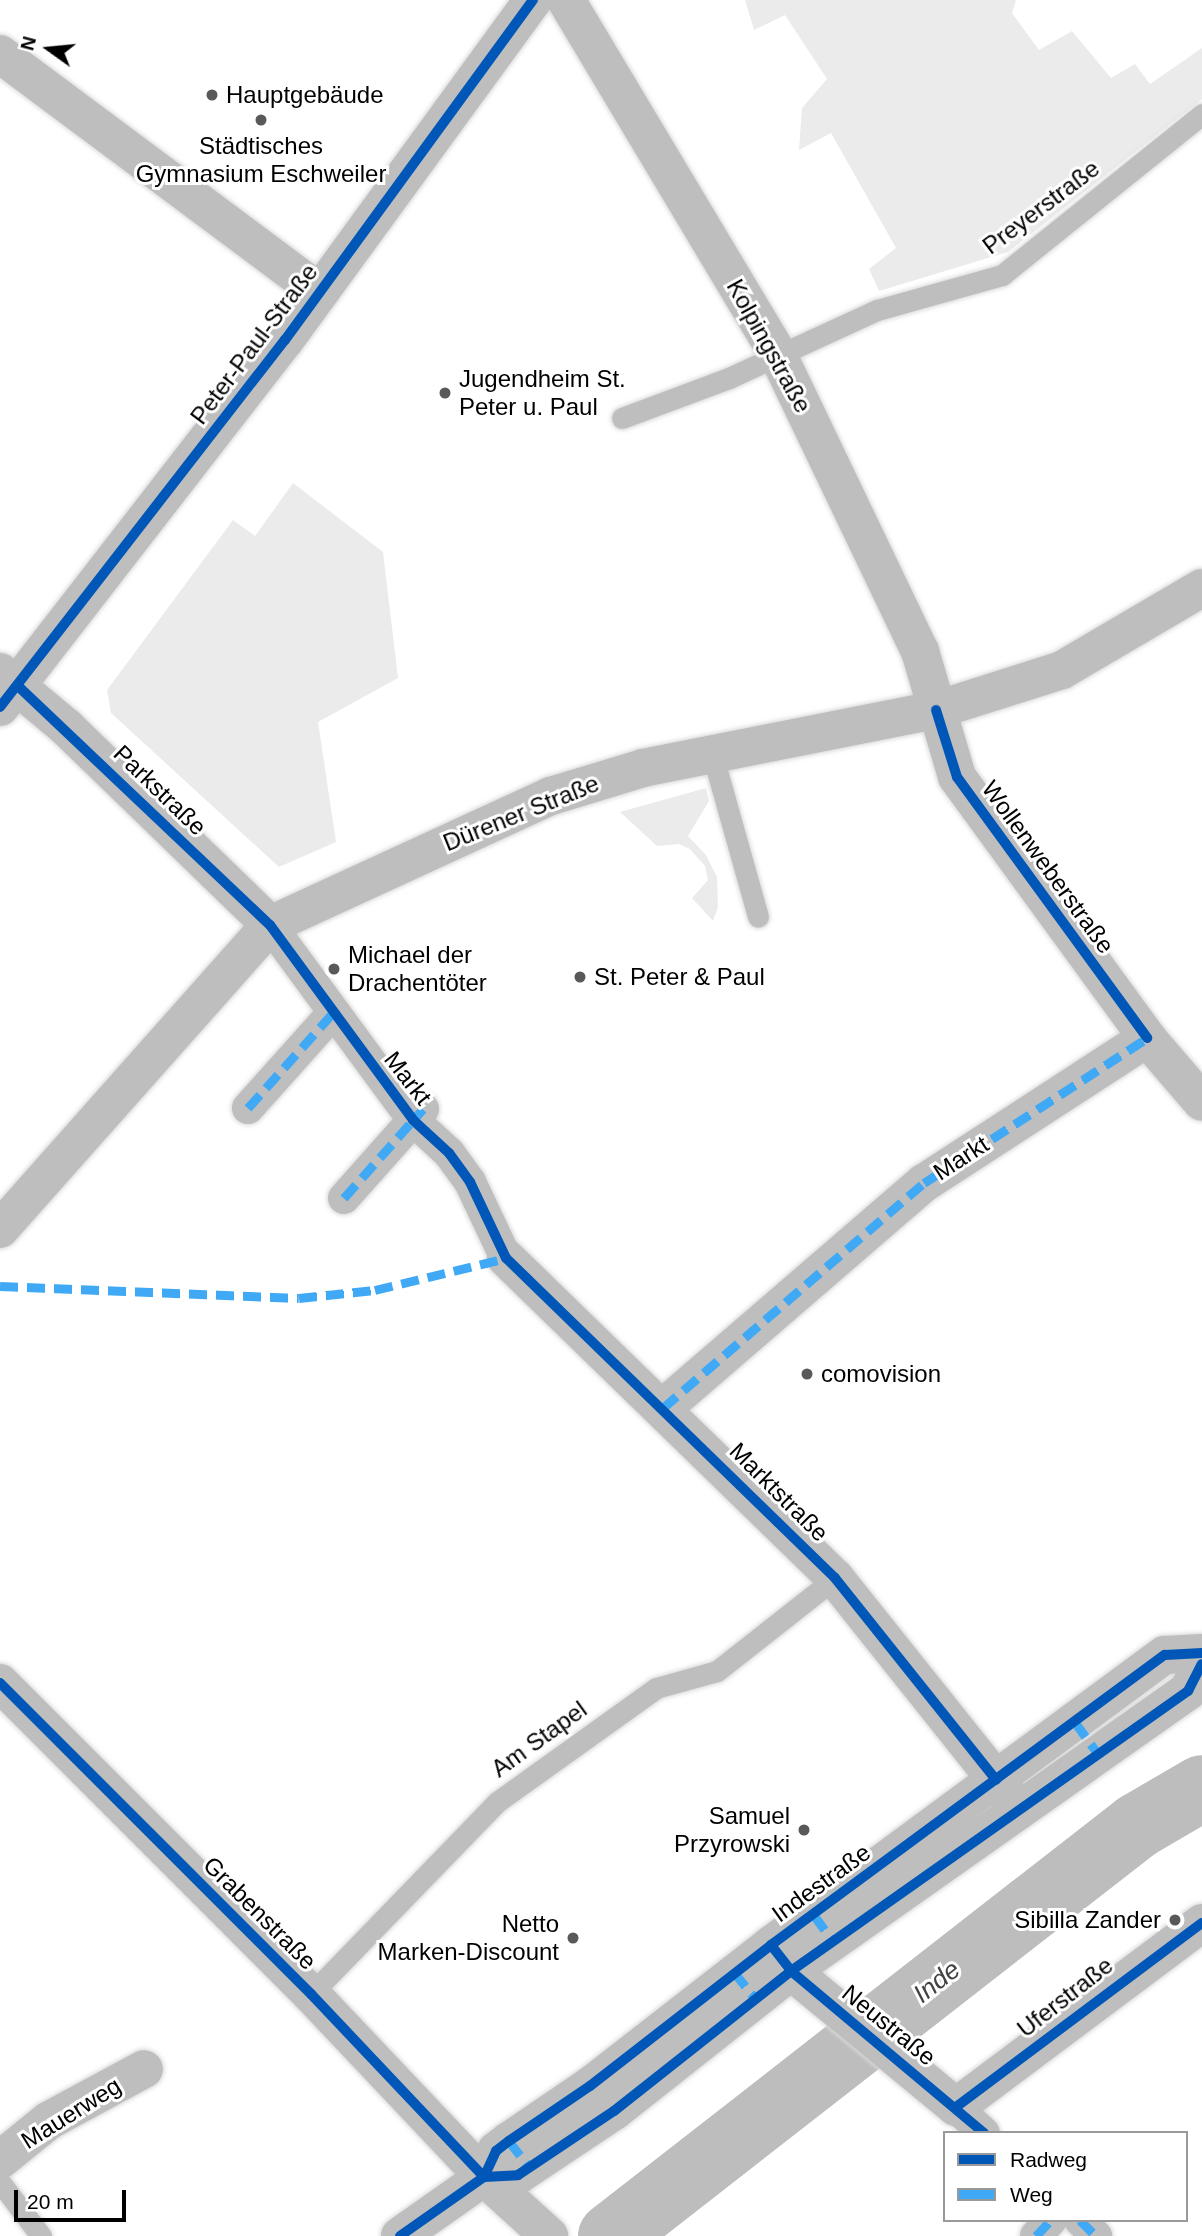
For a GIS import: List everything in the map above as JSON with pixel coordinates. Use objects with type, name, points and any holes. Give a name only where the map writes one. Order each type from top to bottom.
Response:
[{"type":"street","name":"Peter-Paul-Straße","points":[[6,689],[319,292],[533,0]]},
{"type":"street","name":"Kolpingstraße","points":[[566,0],[777,353],[920,651],[936,710]]},
{"type":"street","points":[[0,54],[319,292]]},
{"type":"street","name":"Dürener Straße","points":[[0,1229],[88,1145],[270,925],[551,796],[642,768],[936,710],[1062,670],[1202,588]]},
{"type":"street","name":"Parkstraße","points":[[6,689],[270,925]]},
{"type":"street","name":"Wollenweberstraße","points":[[936,710],[957,777],[1147,1038],[1202,1102]]},
{"type":"street","name":"Markt","points":[[270,925],[332,1013],[418,1114],[470,1182],[506,1258]]},
{"type":"street","points":[[248,1108],[332,1013]]},
{"type":"street","name":"Markt","points":[[663,1408],[923,1183],[1147,1038]]},
{"type":"street","points":[[344,1198],[418,1114]]},
{"type":"street","name":"Marktstraße","points":[[506,1258],[835,1578],[1007,1794]]},
{"type":"street","name":"Indestraße","points":[[400,2236],[484,2178],[518,2175],[614,2111],[781,1958],[1007,1794],[1165,1655],[1202,1654]]},
{"type":"street","name":"Indestraße","points":[[1007,1794],[1188,1691],[1202,1664]]},
{"type":"street","name":"Grabenstraße","points":[[0,1684],[311,1994],[484,2178],[547,2234]]},
{"type":"street","name":"Uferstraße","points":[[956,2108],[1202,1923]]},
{"type":"street","name":"Neustraße","points":[[781,1958],[826,2000],[982,2131]]},
{"type":"street","name":"Mauerweg","points":[[0,2160],[48,2121],[144,2069]]},
{"type":"street","points":[[1036,2236],[1049,2222]]},
{"type":"street","points":[[1082,2222],[1096,2236]]},
{"type":"lane","name":"Preyerstraße","points":[[622,418],[729,378],[777,353],[877,310],[1002,275],[1202,114]]},
{"type":"lane","points":[[712,753],[758,917]]},
{"type":"lane","name":"Am Stapel","points":[[311,1994],[497,1801],[656,1688],[717,1671],[835,1578]]},
{"type":"lane","points":[[0,2182],[41,2236]]},
{"type":"shaded area","points":[[745,0],[1016,0],[1012,13],[1039,50],[1072,31],[1111,78],[1135,64],[1150,84],[1202,48],[1202,99],[1008,252],[879,291],[869,269],[896,248],[831,133],[799,150],[802,108],[827,79],[785,15],[754,30]]},
{"type":"shaded area","points":[[293,483],[383,552],[398,678],[318,722],[336,842],[279,867],[111,713],[107,690],[233,520],[255,536]]},
{"type":"shaded area","points":[[706,788],[709,801],[688,836],[706,855],[717,877],[718,907],[713,921],[692,898],[708,880],[705,866],[690,849],[679,844],[657,846],[620,812]]},
{"type":"waterway","name":"Inde","points":[[611,2236],[1137,1826],[1202,1788]]},
{"type":"marked path","points":[[248,1108],[333,1013]]},
{"type":"marked path","points":[[663,1408],[924,1183],[1147,1038]]},
{"type":"marked path","points":[[344,1198],[423,1109]]},
{"type":"marked path","points":[[0,1286],[299,1298],[375,1290],[506,1258]]},
{"type":"marked path","points":[[1075,1722],[1098,1754]]},
{"type":"marked path","points":[[814,1915],[833,1941]]},
{"type":"marked path","points":[[734,1972],[756,1999]]},
{"type":"marked path","points":[[509,2141],[530,2168]]},
{"type":"marked path","points":[[1036,2236],[1049,2222]]},
{"type":"marked path","points":[[1082,2222],[1096,2236]]},
{"type":"cycle path","points":[[0,707],[285,340],[533,0]]},
{"type":"cycle path","points":[[19,687],[270,925],[413,1120],[449,1153],[470,1182],[506,1258],[835,1578],[996,1780]]},
{"type":"cycle path","points":[[936,710],[957,777],[1147,1038]]},
{"type":"cycle path","points":[[400,2236],[484,2177],[496,2151],[509,2141],[590,2086],[771,1945],[1165,1655],[1202,1653]]},
{"type":"cycle path","points":[[484,2177],[518,2175],[614,2111],[791,1971],[1188,1691],[1202,1664]]},
{"type":"cycle path","points":[[0,1683],[311,1994],[484,2177]]},
{"type":"cycle path","points":[[956,2107],[1202,1923]]},
{"type":"cycle path","points":[[771,1945],[791,1971],[982,2131]]},
{"type":"place","name":"Hauptgebäude","points":[[212,95]]},
{"type":"place","name":"Städtisches Gymnasium Eschweiler","points":[[261,120]]},
{"type":"place","name":"Jugendheim St. Peter u. Paul","points":[[445,393]]},
{"type":"place","name":"Michael der Drachentöter","points":[[334,969]]},
{"type":"place","name":"St. Peter & Paul","points":[[580,977]]},
{"type":"place","name":"comovision","points":[[807,1374]]},
{"type":"place","name":"Samuel Przyrowski","points":[[804,1830]]},
{"type":"place","name":"Sibilla Zander","points":[[1175,1920]]},
{"type":"place","name":"Netto Marken-Discount","points":[[573,1938]]}]
